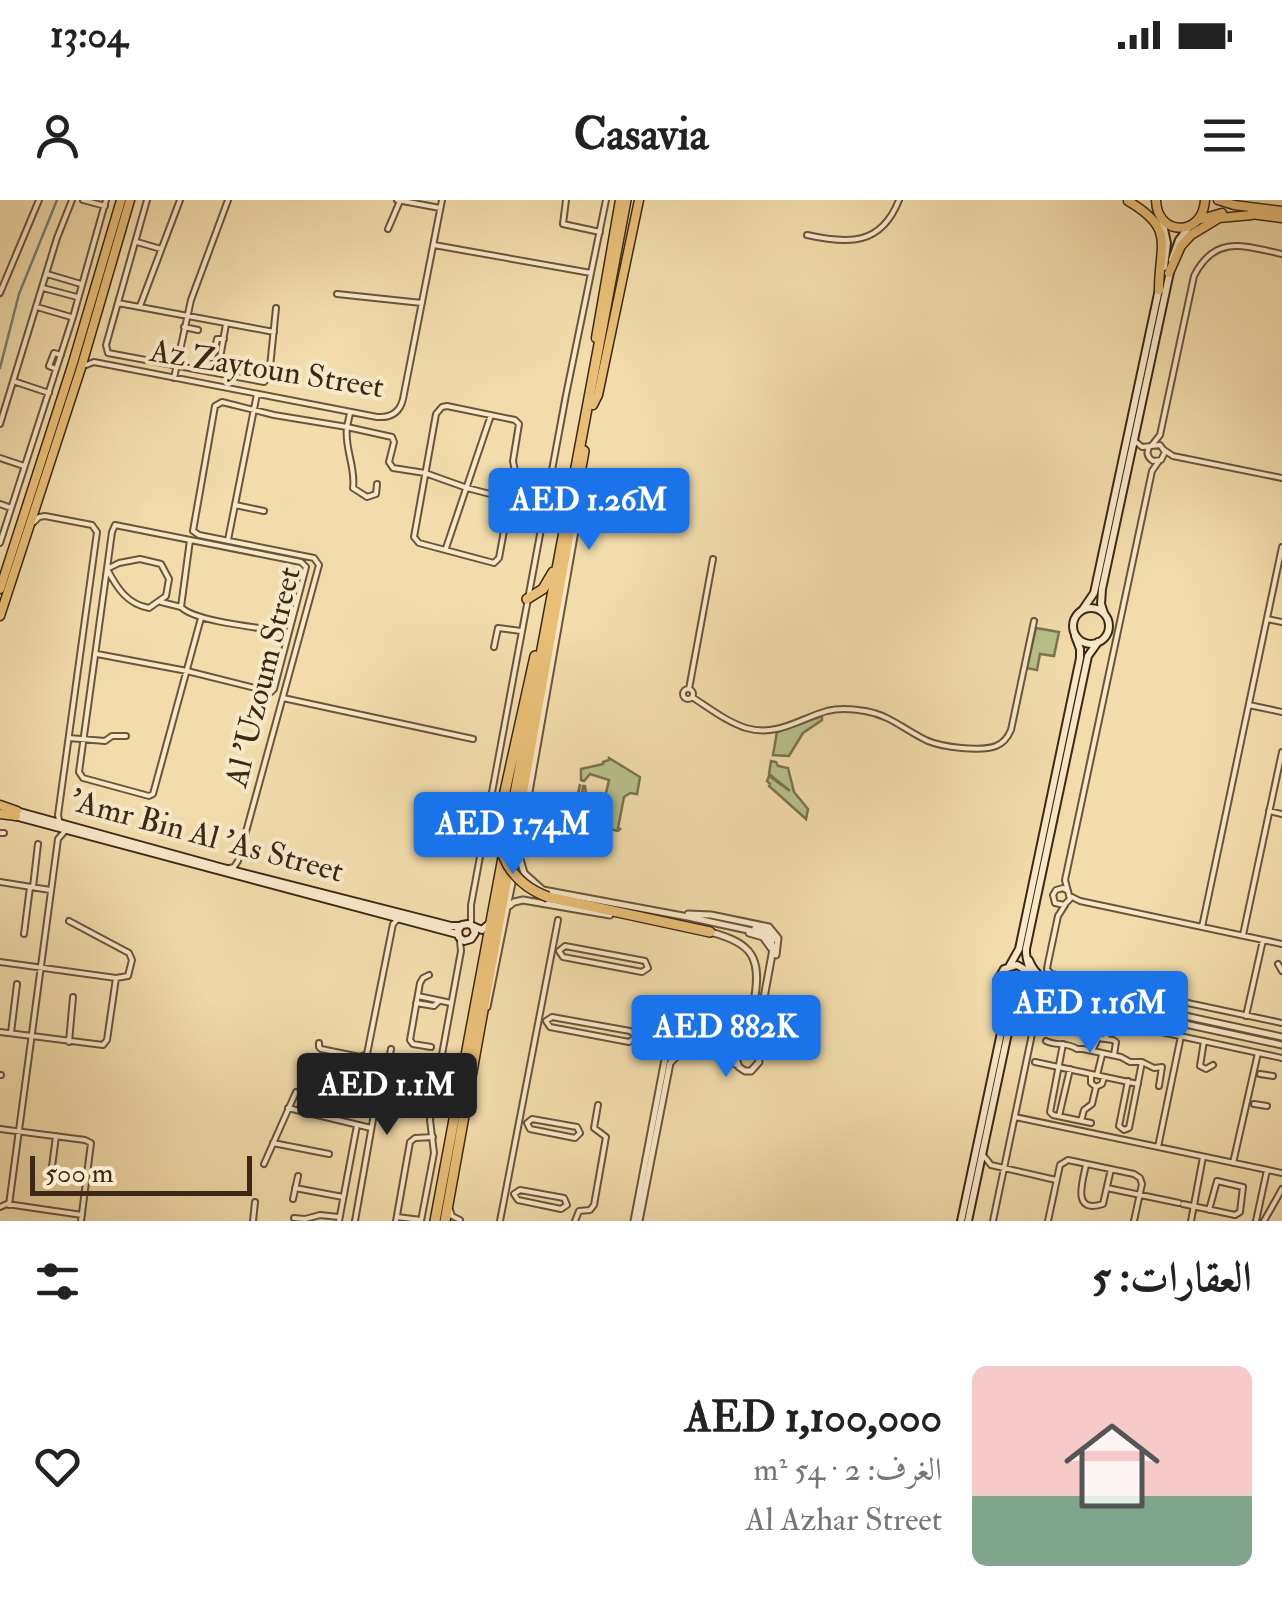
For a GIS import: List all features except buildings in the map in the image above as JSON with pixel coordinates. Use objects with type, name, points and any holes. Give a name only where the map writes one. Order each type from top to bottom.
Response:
[{"type":"highway","points":[[449,1221],[450,1194],[632,202]]},
{"type":"highway","points":[[435,1221],[576,462],[632,202]]},
{"type":"highway","points":[[527,600],[550,580],[561,547]]},
{"type":"highway","points":[[551,601],[544,613],[500,814],[498,836],[508,867],[526,886],[546,894],[710,932]]},
{"type":"main road","points":[[0,589],[121,200]]},
{"type":"main road","points":[[0,616],[130,200]]},
{"type":"main road","points":[[1124,200],[1141,203],[1166,224],[1178,228],[1222,212],[1252,214]]},
{"type":"main road","points":[[1124,200],[1150,215],[1160,233],[1163,247],[1159,290]]},
{"type":"main road","points":[[965,1221],[1005,1014],[998,976],[1019,949],[1080,658],[1073,619],[1094,593],[1167,248],[1156,200]]},
{"type":"main road","points":[[965,1221],[1012,1014],[1033,984],[1025,958],[1027,941],[1088,656],[1108,629],[1101,594],[1169,273],[1177,244],[1204,210],[1205,200]]},
{"type":"main road","points":[[1218,200],[1280,213]]},
{"type":"main road","points":[[1229,200],[1280,213]]},
{"type":"main road","points":[[1169,273],[1181,246],[1219,218],[1280,213]]},
{"type":"main road","points":[[1083,609],[1093,607],[1104,613]]},
{"type":"main road","points":[[1075,636],[1086,643],[1098,642]]},
{"type":"main road","points":[[0,810],[16,814]]},
{"type":"main road","name":"'Amr Bin Al 'As Street","points":[[16,814],[384,914],[464,929]]},
{"type":"main road","name":"'Amr Bin Al 'As Street","points":[[64,827],[464,929]]},
{"type":"main road","points":[[464,929],[486,928],[496,901]]},
{"type":"main road","points":[[464,929],[474,935],[468,941]]},
{"type":"main road","points":[[464,929],[468,941]]},
{"type":"main road","points":[[468,941],[478,940],[484,945],[481,971]]},
{"type":"main road","points":[[1027,941],[1031,966],[1038,976],[1069,995]]},
{"type":"main road","points":[[1008,966],[1022,966],[1030,974]]},
{"type":"main road","points":[[1001,994],[1010,1000],[1024,997]]},
{"type":"main road","points":[[1008,1033],[1016,1014],[1028,1002],[1069,995]]},
{"type":"street","points":[[0,293],[39,200]]},
{"type":"street","points":[[0,424],[72,200]]},
{"type":"street","points":[[0,543],[21,488],[24,466],[106,203],[83,200]]},
{"type":"street","points":[[147,200],[106,347],[108,353],[266,382],[276,308]]},
{"type":"street","points":[[140,306],[180,200]]},
{"type":"street","points":[[174,378],[186,316],[228,200]]},
{"type":"street","points":[[388,229],[398,200],[440,208]]},
{"type":"street","name":"Az Zaytoun Street","points":[[94,362],[350,412],[392,415],[400,408],[442,200]]},
{"type":"street","points":[[566,200],[564,225],[600,232]]},
{"type":"street","points":[[432,1137],[410,1142],[396,1219],[421,1221],[434,1153],[432,1108],[464,929],[470,915],[606,200]]},
{"type":"street","points":[[806,235],[842,242],[865,238],[889,220],[899,200]]},
{"type":"street","points":[[135,241],[162,249]]},
{"type":"street","points":[[434,244],[592,273]]},
{"type":"street","points":[[1282,254],[1231,245],[1216,250],[1201,263],[1194,276],[1160,434],[1163,448],[1152,471],[1066,880],[1069,893],[1058,916],[1047,966],[1049,972],[1127,993],[1282,1023]]},
{"type":"street","points":[[47,274],[82,284]]},
{"type":"street","points":[[43,288],[78,298]]},
{"type":"street","points":[[338,294],[422,303]]},
{"type":"street","points":[[67,411],[84,367],[94,362],[88,354],[101,300]]},
{"type":"street","points":[[118,303],[274,332]]},
{"type":"street","points":[[38,307],[73,317]]},
{"type":"street","points":[[224,339],[217,339],[214,350],[220,356],[224,339],[226,324]]},
{"type":"street","points":[[184,327],[198,330]]},
{"type":"street","points":[[14,381],[49,393]]},
{"type":"street","points":[[228,540],[257,394]]},
{"type":"street","name":"Al 'Uzoum Street","points":[[238,860],[319,563],[314,558],[197,534],[192,529],[218,403],[254,409]]},
{"type":"street","points":[[447,406],[492,415],[519,424],[513,460],[516,471],[500,556],[496,562],[490,562],[419,543],[414,537],[436,414],[447,406]]},
{"type":"street","points":[[254,409],[390,436],[394,440],[390,466],[509,499]]},
{"type":"street","points":[[350,412],[345,437],[353,488],[367,497],[376,494],[377,484]]},
{"type":"street","points":[[446,549],[492,415]]},
{"type":"street","points":[[1152,471],[1148,456],[1160,434]]},
{"type":"street","points":[[1134,437],[1140,446],[1163,448],[1174,456],[1282,478]]},
{"type":"street","points":[[1130,458],[1139,450],[1153,461],[1174,456]]},
{"type":"street","points":[[0,458],[24,466]]},
{"type":"street","points":[[45,478],[40,505],[45,516]]},
{"type":"street","points":[[21,488],[34,484]]},
{"type":"street","points":[[543,516],[520,512],[517,505],[525,484],[549,487]]},
{"type":"street","points":[[21,488],[29,499]]},
{"type":"street","points":[[482,1019],[520,843],[579,508],[577,496]]},
{"type":"street","points":[[0,504],[11,508]]},
{"type":"street","points":[[235,505],[264,511]]},
{"type":"street","points":[[9,1205],[50,890],[58,839],[64,827],[58,815],[97,532],[92,525],[39,517],[12,581]]},
{"type":"street","points":[[97,654],[187,671],[271,692],[306,567],[301,562],[115,525],[79,772],[83,778],[149,796],[153,794],[187,671],[200,618]]},
{"type":"street","points":[[190,540],[181,608],[184,613],[287,632]]},
{"type":"street","points":[[1202,927],[1282,548]]},
{"type":"street","points":[[140,559],[161,564],[169,579],[166,596],[149,608],[134,603],[123,596],[107,569],[140,559]]},
{"type":"street","points":[[713,559],[689,689],[692,697],[750,729],[780,729],[832,710],[847,709],[882,714],[941,745],[996,746],[1012,730],[1034,621]]},
{"type":"street","points":[[161,602],[181,608]]},
{"type":"street","points":[[1267,618],[1282,622]]},
{"type":"street","points":[[494,648],[499,628],[521,631]]},
{"type":"street","points":[[283,698],[473,739]]},
{"type":"street","points":[[1248,705],[1282,712]]},
{"type":"street","points":[[69,738],[105,741],[112,736],[126,736]]},
{"type":"street","points":[[1243,935],[1282,752]]},
{"type":"street","points":[[1270,811],[1282,814]]},
{"type":"street","points":[[58,815],[50,823],[58,839]]},
{"type":"street","points":[[520,843],[520,866],[546,894]]},
{"type":"street","points":[[24,934],[38,844]]},
{"type":"street","points":[[223,868],[232,868],[238,860]]},
{"type":"street","points":[[238,860],[240,868],[249,874]]},
{"type":"street","points":[[1058,916],[1053,895],[1066,880]]},
{"type":"street","points":[[0,882],[50,890]]},
{"type":"street","points":[[1040,882],[1046,893],[1057,890],[1080,901],[1282,944]]},
{"type":"street","points":[[528,901],[526,888],[535,887],[546,894],[674,914],[766,934],[774,949],[769,978]]},
{"type":"street","points":[[1036,904],[1045,896],[1066,904],[1080,901]]},
{"type":"street","points":[[507,908],[517,901],[528,901],[710,932],[739,942],[754,958],[758,978],[742,1050],[736,1059],[738,1066]]},
{"type":"street","points":[[319,1043],[322,1050],[360,1057],[367,1054],[393,924],[384,914]]},
{"type":"street","points":[[674,914],[766,939],[771,951],[769,978]]},
{"type":"street","points":[[636,1221],[670,1063],[678,1055],[690,1052],[726,1059],[747,1072],[754,1069],[759,1060],[759,1024],[778,941],[772,929],[705,914],[674,914]]},
{"type":"street","points":[[393,924],[400,918]]},
{"type":"street","points":[[500,1221],[542,1021],[558,920]]},
{"type":"street","points":[[0,962],[116,978],[129,975],[130,954],[70,921]]},
{"type":"street","points":[[1246,1016],[1262,940]]},
{"type":"street","points":[[461,951],[468,941]]},
{"type":"street","points":[[552,949],[564,957],[642,972],[648,968],[645,961],[565,946],[560,951]]},
{"type":"street","points":[[601,964],[603,954]]},
{"type":"street","points":[[1278,964],[1282,971]]},
{"type":"street","points":[[1030,974],[1069,995]]},
{"type":"street","points":[[429,975],[422,978],[410,1041],[432,1047]]},
{"type":"street","points":[[0,1032],[101,1046],[106,1042],[116,978]]},
{"type":"street","points":[[10,1033],[16,984]]},
{"type":"street","points":[[1127,993],[1129,1004]]},
{"type":"street","points":[[1121,1021],[1118,1006],[1127,993]]},
{"type":"street","points":[[1024,997],[1069,995],[1282,1044]]},
{"type":"street","points":[[68,1042],[74,997]]},
{"type":"street","points":[[417,999],[434,1006],[439,1000],[451,1002]]},
{"type":"street","points":[[1118,1006],[1129,1004],[1281,1035]]},
{"type":"street","points":[[753,1006],[758,1006],[759,1024]]},
{"type":"street","points":[[993,1221],[1040,1008],[1121,1021],[1282,1058]]},
{"type":"street","points":[[1121,1021],[1130,1012]]},
{"type":"street","points":[[552,1017],[590,1024],[632,1032],[634,1038],[629,1042],[550,1027],[542,1021],[552,1017]]},
{"type":"street","points":[[1106,1039],[1109,1021]]},
{"type":"street","points":[[588,1034],[590,1024]]},
{"type":"street","points":[[1158,1147],[1181,1036]]},
{"type":"street","points":[[1093,1051],[1096,1038],[1115,1041],[1114,1056]]},
{"type":"street","points":[[1046,1041],[1163,1067],[1160,1086]]},
{"type":"street","points":[[1204,1041],[1200,1066],[1206,1069],[1213,1065]]},
{"type":"street","points":[[636,1221],[666,1054],[684,1044],[726,1052],[749,1048],[756,1052]]},
{"type":"street","points":[[1063,1044],[1050,1112],[1092,1123]]},
{"type":"street","points":[[355,1221],[380,1080],[391,1049]]},
{"type":"street","points":[[1234,1163],[1251,1103],[1258,1052]]},
{"type":"street","points":[[1096,1087],[1091,1083],[1103,1053]]},
{"type":"street","points":[[412,1059],[408,1081],[411,1087],[435,1092]]},
{"type":"street","points":[[1031,1061],[1138,1084]]},
{"type":"street","points":[[1128,1082],[1119,1126],[1122,1130],[1129,1128],[1142,1062]]},
{"type":"street","points":[[387,1069],[410,1072]]},
{"type":"street","points":[[1060,1116],[1070,1069]]},
{"type":"street","points":[[1257,1073],[1273,1076]]},
{"type":"street","points":[[1096,1087],[1104,1077]]},
{"type":"street","points":[[1081,1120],[1084,1110],[1092,1104],[1096,1087]]},
{"type":"street","points":[[1054,1090],[1064,1092]]},
{"type":"street","points":[[264,1164],[296,1092]]},
{"type":"street","points":[[378,1097],[432,1108]]},
{"type":"street","points":[[1251,1103],[1267,1106]]},
{"type":"street","points":[[575,1221],[578,1211],[593,1206],[606,1137],[594,1128],[598,1105]]},
{"type":"street","points":[[1123,1107],[1133,1109]]},
{"type":"street","points":[[288,1108],[372,1128]]},
{"type":"street","points":[[1015,1117],[1282,1173]]},
{"type":"street","points":[[519,1122],[532,1119],[577,1127],[580,1133],[576,1138],[530,1129],[527,1123]]},
{"type":"street","points":[[556,1134],[558,1124]]},
{"type":"street","points":[[294,1218],[320,1214],[339,1219],[357,1125]]},
{"type":"street","points":[[0,1138],[1,1129],[92,1144],[82,1218],[9,1205],[0,1207]]},
{"type":"street","points":[[50,1182],[56,1136]]},
{"type":"street","points":[[273,1143],[329,1154]]},
{"type":"street","points":[[983,1153],[990,1165],[1056,1180]]},
{"type":"street","points":[[1192,1221],[1204,1157]]},
{"type":"street","points":[[1048,1221],[1056,1180],[1063,1161],[1068,1160],[1138,1175],[1142,1181],[1134,1221]]},
{"type":"street","points":[[1086,1164],[1080,1193],[1088,1205],[1101,1205],[1110,1169]]},
{"type":"street","points":[[978,1176],[990,1165]]},
{"type":"street","points":[[1260,1221],[1267,1170]]},
{"type":"street","points":[[293,1199],[298,1176]]},
{"type":"street","points":[[1107,1188],[1140,1194],[1208,1209],[1225,1213],[1236,1215],[1240,1212],[1242,1185],[1217,1181],[1208,1209],[1204,1221]]},
{"type":"street","points":[[295,1188],[344,1197]]},
{"type":"street","points":[[1260,1221],[1282,1189]]},
{"type":"street","points":[[506,1192],[518,1200],[543,1206],[562,1209],[568,1204],[564,1198],[520,1190],[514,1194]]},
{"type":"street","points":[[450,1194],[450,1212],[462,1220]]},
{"type":"street","points":[[543,1206],[545,1195]]},
{"type":"street","points":[[252,1221],[256,1202]]},
{"type":"street","points":[[1274,1202],[1282,1204]]},
{"type":"street","points":[[40,1221],[42,1210]]},
{"type":"street","points":[[1224,1221],[1225,1213]]},
{"type":"street","points":[[449,1221],[462,1220]]},
{"type":"green space","points":[[1036,628],[1059,632],[1054,656],[1040,654],[1037,670],[1027,668]]},
{"type":"green space","points":[[822,716],[803,733],[789,756],[773,755],[777,732]]},
{"type":"green space","points":[[609,758],[640,777],[637,794],[624,797],[618,831],[576,822],[573,818],[580,784],[577,806],[582,816],[603,819],[604,801],[586,797],[581,804],[583,786],[586,794],[605,797],[609,780],[590,774],[581,780],[581,769],[603,764]]},
{"type":"green space","points":[[771,761],[788,768],[794,792],[808,809],[806,819],[769,786],[769,776],[790,791],[769,774]]},
{"type":"waterway","points":[[0,368],[19,294],[57,200]]}]
